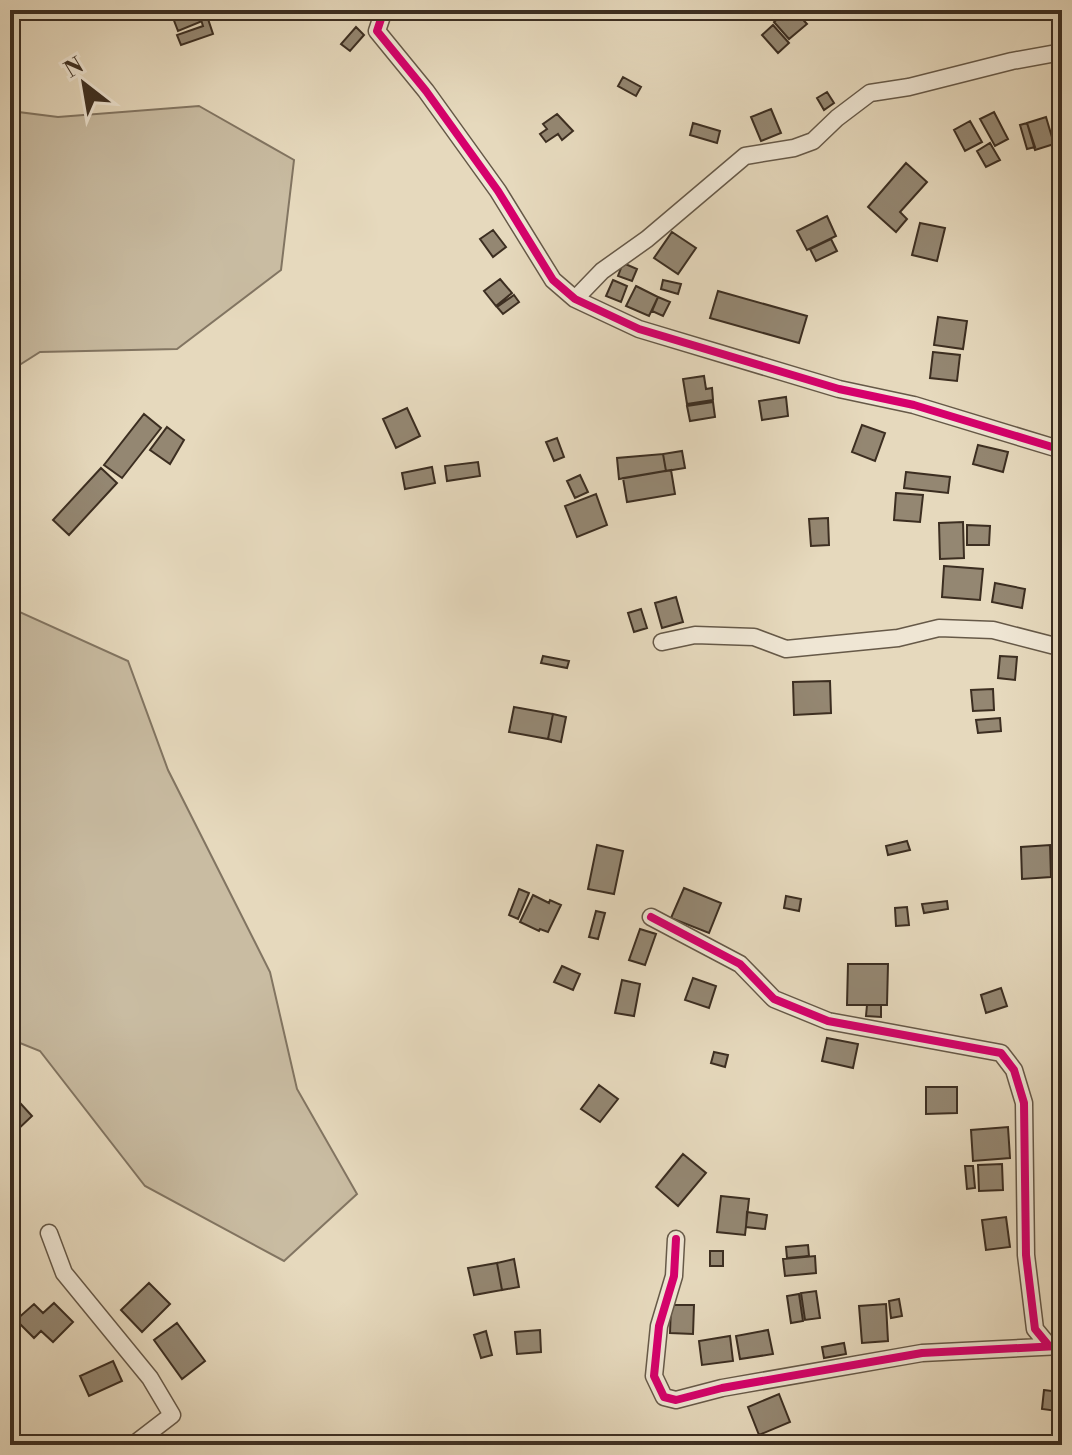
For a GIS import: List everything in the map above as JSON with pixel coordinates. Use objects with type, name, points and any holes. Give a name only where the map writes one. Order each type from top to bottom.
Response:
[{"type":"street","points":[[384,10],[377,31],[426,91],[498,191],[553,280],[575,299],[639,329],[839,389],[914,405],[1062,450]]},
{"type":"street","points":[[575,299],[602,271],[647,239],[745,156],[794,148],[813,141],[870,93],[1062,52]]},
{"type":"street","points":[[662,642],[695,635],[754,637],[786,649],[898,638],[939,628],[993,630],[1062,650]]},
{"type":"street","points":[[651,917],[740,964],[774,999],[828,1021],[1001,1053],[1014,1070],[1024,1103],[1026,1255],[1035,1329],[1056,1346]]},
{"type":"street","points":[[49,1233],[64,1273],[150,1378],[172,1415],[133,1445]]},
{"type":"street","points":[[676,1239],[674,1276],[659,1326],[654,1376],[664,1397],[676,1400],[722,1388],[922,1353],[1056,1346]]},
{"type":"shaded area","points":[[199,106],[294,160],[281,270],[177,349],[40,352],[10,371],[10,111],[58,117]]},
{"type":"shaded area","points":[[10,606],[128,661],[168,770],[270,972],[297,1089],[357,1194],[284,1261],[145,1186],[40,1051],[10,1039]]},
{"type":"building","points":[[170,10],[196,10],[200,22],[178,31]]},
{"type":"building","points":[[198,10],[205,10],[213,34],[181,45],[177,35],[203,26]]},
{"type":"building","points":[[788,10],[794,10],[807,24],[789,39],[774,22]]},
{"type":"building","points":[[773,25],[789,43],[778,53],[762,35]]},
{"type":"building","points":[[356,27],[364,35],[350,51],[341,44]]},
{"type":"building","points":[[623,77],[641,87],[636,96],[618,86]]},
{"type":"building","points":[[827,92],[834,103],[824,110],[817,98]]},
{"type":"building","points":[[771,109],[781,133],[761,141],[751,117]]},
{"type":"building","points":[[994,112],[1008,139],[995,146],[980,119]]},
{"type":"building","points":[[557,114],[573,131],[562,140],[558,134],[546,142],[540,134],[547,129],[543,124]]},
{"type":"building","points":[[1046,117],[1054,144],[1035,150],[1027,123]]},
{"type":"building","points":[[970,121],[982,142],[965,151],[954,130]]},
{"type":"building","points":[[693,123],[720,131],[717,143],[690,135]]},
{"type":"building","points":[[1027,123],[1035,147],[1027,149],[1020,125]]},
{"type":"building","points":[[990,143],[1000,160],[986,167],[977,151]]},
{"type":"building","points":[[906,163],[927,182],[900,212],[907,219],[896,232],[868,207]]},
{"type":"building","points":[[827,216],[836,236],[807,250],[797,231]]},
{"type":"building","points":[[920,223],[945,228],[937,261],[912,255]]},
{"type":"building","points":[[493,230],[506,247],[493,257],[480,239]]},
{"type":"building","points":[[672,232],[696,248],[678,274],[654,258]]},
{"type":"building","points":[[831,239],[837,251],[816,261],[810,249]]},
{"type":"building","points":[[623,263],[637,269],[632,281],[618,276]]},
{"type":"building","points":[[500,279],[512,293],[496,306],[484,291]]},
{"type":"building","points":[[613,280],[627,286],[621,302],[606,296]]},
{"type":"building","points":[[663,280],[681,284],[678,294],[661,289]]},
{"type":"building","points":[[636,286],[658,297],[649,316],[626,306]]},
{"type":"building","points":[[718,291],[807,316],[799,343],[710,318]]},
{"type":"building","points":[[514,295],[519,302],[503,314],[497,307]]},
{"type":"building","points":[[658,297],[670,302],[663,316],[652,311]]},
{"type":"building","points":[[938,317],[967,321],[963,349],[934,345]]},
{"type":"building","points":[[933,352],[960,355],[957,381],[930,378]]},
{"type":"building","points":[[704,376],[706,389],[712,388],[713,400],[687,404],[683,379]]},
{"type":"building","points":[[786,397],[788,416],[762,420],[759,401]]},
{"type":"building","points":[[713,402],[715,417],[690,421],[687,406]]},
{"type":"building","points":[[407,408],[420,436],[396,448],[383,419]]},
{"type":"building","points":[[144,414],[161,428],[122,478],[104,465]]},
{"type":"building","points":[[862,425],[885,433],[875,461],[852,452]]},
{"type":"building","points":[[167,427],[184,440],[170,464],[150,450]]},
{"type":"building","points":[[557,438],[564,457],[554,461],[546,442]]},
{"type":"building","points":[[978,445],[1008,452],[1003,472],[973,464]]},
{"type":"building","points":[[682,451],[685,468],[666,471],[663,454]]},
{"type":"building","points":[[663,454],[666,471],[619,479],[617,458]]},
{"type":"building","points":[[478,462],[480,476],[447,481],[445,466]]},
{"type":"building","points":[[432,467],[435,483],[405,489],[402,473]]},
{"type":"building","points":[[101,468],[117,483],[69,535],[53,520]]},
{"type":"building","points":[[671,470],[675,494],[627,502],[623,478]]},
{"type":"building","points":[[906,472],[950,477],[948,493],[904,488]]},
{"type":"building","points":[[580,475],[588,492],[575,498],[567,481]]},
{"type":"building","points":[[896,493],[923,495],[920,522],[894,520]]},
{"type":"building","points":[[596,494],[607,525],[577,537],[565,506]]},
{"type":"building","points":[[828,518],[829,545],[811,546],[809,519]]},
{"type":"building","points":[[963,522],[964,558],[940,559],[939,523]]},
{"type":"building","points":[[967,525],[990,526],[989,545],[967,545]]},
{"type":"building","points":[[944,566],[983,569],[980,600],[942,597]]},
{"type":"building","points":[[995,583],[1025,589],[1022,608],[992,602]]},
{"type":"building","points":[[676,597],[683,622],[662,628],[655,603]]},
{"type":"building","points":[[641,609],[647,628],[634,632],[628,613]]},
{"type":"building","points":[[543,656],[569,661],[567,668],[541,663]]},
{"type":"building","points":[[1000,656],[1017,657],[1015,680],[998,678]]},
{"type":"building","points":[[830,681],[831,713],[794,715],[793,682]]},
{"type":"building","points":[[993,689],[994,710],[973,711],[971,690]]},
{"type":"building","points":[[514,707],[553,714],[548,739],[509,732]]},
{"type":"building","points":[[553,714],[566,717],[561,742],[548,739]]},
{"type":"building","points":[[1000,718],[1001,731],[978,733],[976,720]]},
{"type":"building","points":[[907,841],[910,850],[888,855],[886,846]]},
{"type":"building","points":[[597,845],[623,851],[614,894],[588,889]]},
{"type":"building","points":[[1050,845],[1051,877],[1022,879],[1021,847]]},
{"type":"building","points":[[684,888],[721,903],[709,933],[671,918]]},
{"type":"building","points":[[519,889],[529,893],[518,919],[509,915]]},
{"type":"building","points":[[533,895],[561,905],[548,932],[520,922]]},
{"type":"building","points":[[786,896],[801,899],[799,911],[784,908]]},
{"type":"building","points":[[947,901],[948,909],[924,913],[922,904]]},
{"type":"building","points":[[907,907],[909,925],[896,926],[895,908]]},
{"type":"building","points":[[596,911],[605,913],[598,939],[589,937]]},
{"type":"building","points":[[640,929],[656,934],[645,965],[629,960]]},
{"type":"building","points":[[848,964],[888,964],[887,1005],[847,1005]]},
{"type":"building","points":[[562,966],[580,974],[573,990],[554,982]]},
{"type":"building","points":[[693,978],[716,986],[709,1008],[685,1000]]},
{"type":"building","points":[[622,980],[640,984],[634,1016],[615,1013]]},
{"type":"building","points":[[1001,988],[1007,1006],[986,1013],[981,995]]},
{"type":"building","points":[[867,1005],[881,1005],[881,1017],[866,1016]]},
{"type":"building","points":[[827,1038],[858,1044],[853,1068],[822,1061]]},
{"type":"building","points":[[714,1052],[728,1055],[725,1067],[711,1063]]},
{"type":"building","points":[[599,1085],[618,1099],[600,1122],[581,1109]]},
{"type":"building","points":[[926,1087],[957,1087],[957,1113],[926,1114]]},
{"type":"building","points":[[10,1092],[32,1116],[13,1134],[10,1130]]},
{"type":"building","points":[[1008,1127],[1010,1158],[973,1161],[971,1130]]},
{"type":"building","points":[[683,1154],[706,1173],[678,1206],[656,1187]]},
{"type":"building","points":[[1002,1164],[1003,1190],[979,1191],[978,1165]]},
{"type":"building","points":[[965,1166],[973,1166],[975,1188],[967,1189]]},
{"type":"building","points":[[721,1196],[749,1199],[745,1235],[717,1232]]},
{"type":"building","points":[[747,1212],[767,1215],[765,1229],[746,1227]]},
{"type":"building","points":[[1006,1217],[1010,1247],[986,1250],[982,1220]]},
{"type":"building","points":[[808,1245],[809,1256],[787,1258],[786,1247]]},
{"type":"building","points":[[710,1251],[723,1251],[723,1266],[710,1266]]},
{"type":"building","points":[[815,1256],[816,1273],[785,1276],[783,1259]]},
{"type":"building","points":[[514,1259],[519,1287],[502,1290],[497,1263]]},
{"type":"building","points":[[497,1263],[502,1290],[474,1295],[468,1268]]},
{"type":"building","points":[[149,1283],[170,1304],[142,1332],[121,1310]]},
{"type":"building","points":[[816,1291],[820,1318],[805,1320],[801,1293]]},
{"type":"building","points":[[799,1294],[803,1321],[791,1323],[787,1296]]},
{"type":"building","points":[[899,1299],[902,1316],[891,1318],[889,1301]]},
{"type":"building","points":[[54,1303],[73,1322],[53,1342],[41,1331],[34,1338],[16,1320],[34,1304],[43,1313]]},
{"type":"building","points":[[886,1304],[888,1341],[862,1343],[859,1306]]},
{"type":"building","points":[[671,1305],[694,1305],[693,1334],[670,1333]]},
{"type":"building","points":[[177,1323],[205,1361],[182,1379],[154,1340]]},
{"type":"building","points":[[540,1330],[541,1352],[517,1354],[515,1332]]},
{"type":"building","points":[[768,1330],[773,1354],[740,1359],[736,1336]]},
{"type":"building","points":[[486,1331],[492,1355],[481,1358],[474,1335]]},
{"type":"building","points":[[730,1336],[733,1361],[702,1365],[699,1341]]},
{"type":"building","points":[[844,1343],[846,1354],[824,1358],[822,1347]]},
{"type":"building","points":[[113,1361],[122,1381],[89,1396],[80,1376]]},
{"type":"building","points":[[1044,1390],[1060,1392],[1057,1411],[1042,1409]]},
{"type":"building","points":[[779,1394],[790,1422],[759,1435],[748,1407]]},
{"type":"cycle path","points":[[384,10],[377,31],[426,91],[498,191],[553,280],[575,299],[639,329],[839,389],[914,405],[1062,450]]},
{"type":"cycle path","points":[[651,917],[740,964],[774,999],[828,1021],[1001,1053],[1014,1070],[1024,1103],[1026,1255],[1035,1329],[1049,1346]]},
{"type":"cycle path","points":[[676,1239],[674,1276],[659,1326],[654,1376],[664,1397],[676,1400],[722,1388],[922,1353],[1058,1346]]}]
